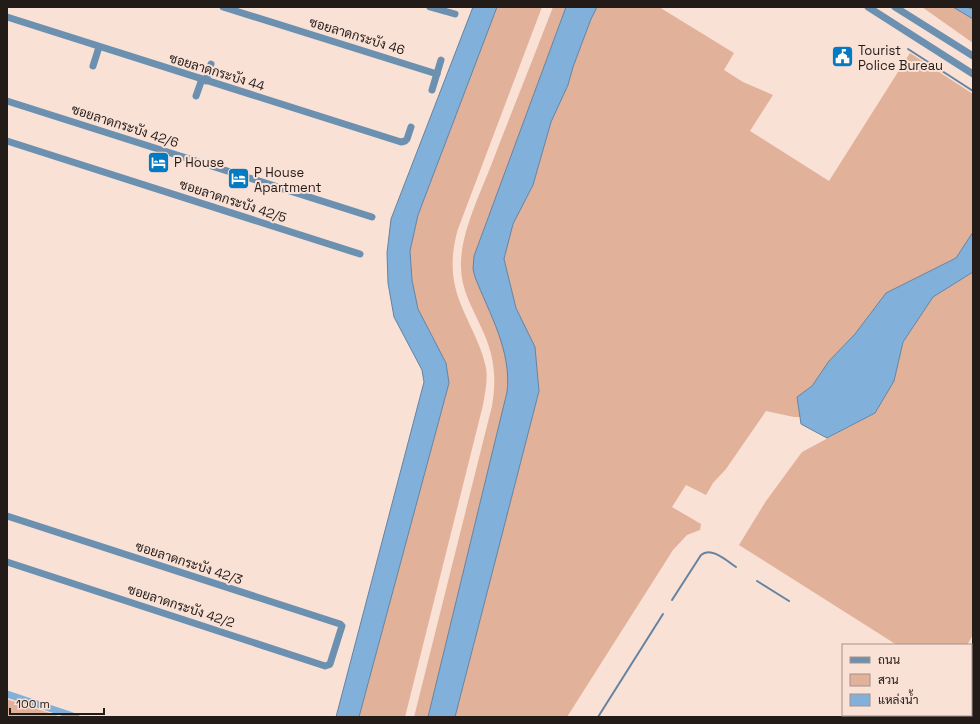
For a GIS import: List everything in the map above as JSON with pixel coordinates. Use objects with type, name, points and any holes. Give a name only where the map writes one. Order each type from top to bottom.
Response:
[{"type":"street","name":"ซอยลาดกระบัง 46","points":[[223,7],[437,74]]},
{"type":"street","points":[[430,7],[455,14]]},
{"type":"street","points":[[868,7],[973,74]]},
{"type":"street","points":[[895,7],[973,56]]},
{"type":"street","name":"ซอยลาดกระบัง 44","points":[[7,17],[402,142],[408,139],[411,127]]},
{"type":"street","points":[[93,66],[99,47]]},
{"type":"street","points":[[432,90],[441,60]]},
{"type":"street","points":[[196,96],[211,64]]},
{"type":"street","name":"ซอยลาดกระบัง 42/6","points":[[7,101],[372,217]]},
{"type":"street","name":"ซอยลาดกระบัง 42/5","points":[[7,141],[360,254]]},
{"type":"street","name":"ซอยลาดกระบัง 42/3","points":[[7,516],[340,624],[342,626],[335,646]]},
{"type":"street","name":"ซอยลาดกระบัง 42/2","points":[[7,562],[325,666],[330,664],[335,646]]},
{"type":"green space","points":[[497,7],[542,7],[458,229],[454,248],[454,281],[460,303],[479,346],[487,373],[483,405],[405,717],[359,717],[449,383],[446,363],[418,309],[412,280],[410,251],[418,215]]},
{"type":"green space","points":[[553,7],[566,7],[474,256],[506,356],[508,369],[507,392],[428,717],[414,717],[492,406],[494,375],[492,356],[468,298],[461,275],[464,241],[472,214]]},
{"type":"green space","points":[[597,7],[659,7],[734,53],[724,70],[743,82],[773,95],[750,131],[829,181],[910,53],[973,94],[973,232],[956,258],[886,293],[855,334],[829,361],[812,386],[797,397],[800,417],[766,411],[726,469],[713,483],[706,495],[686,485],[672,507],[701,524],[700,530],[687,535],[673,550],[567,717],[455,717],[539,391],[535,347],[516,308],[504,259],[513,224],[533,185],[551,122],[568,85],[573,67]]},
{"type":"green space","points":[[922,7],[973,7],[973,43]]},
{"type":"green space","points":[[973,272],[973,635],[968,644],[895,644],[739,545],[766,501],[802,452],[875,413],[894,381],[903,342],[933,297]]},
{"type":"green space","points":[[7,699],[9,700],[62,717],[7,717]]},
{"type":"water","points":[[473,7],[497,7],[418,215],[410,251],[412,280],[418,309],[446,363],[449,383],[359,717],[336,717],[424,382],[422,370],[394,317],[388,283],[387,253],[391,219]]},
{"type":"water","points":[[566,7],[597,7],[573,67],[568,85],[551,122],[533,185],[513,224],[504,259],[516,308],[535,347],[539,391],[455,717],[428,717],[507,392],[508,377],[503,347],[493,318],[475,277],[473,269],[474,256]]},
{"type":"water","points":[[953,7],[966,7],[973,9],[973,19]]},
{"type":"water","points":[[973,232],[973,272],[933,297],[903,342],[894,381],[875,413],[827,438],[801,424],[797,397],[812,386],[829,361],[855,334],[886,293],[956,258]]},
{"type":"waterway","points":[[908,49],[973,91]]},
{"type":"waterway","points":[[672,600],[701,555],[709,552],[714,553],[736,567]]},
{"type":"waterway","points":[[757,581],[789,601]]},
{"type":"waterway","points":[[598,717],[663,614]]},
{"type":"waterway","points":[[7,694],[76,717]]},
{"type":"place","name":"Tourist Police Bureau","points":[[842,57]]},
{"type":"place","name":"P House","points":[[158,162]]},
{"type":"place","name":"P House Apartment","points":[[239,179]]}]
